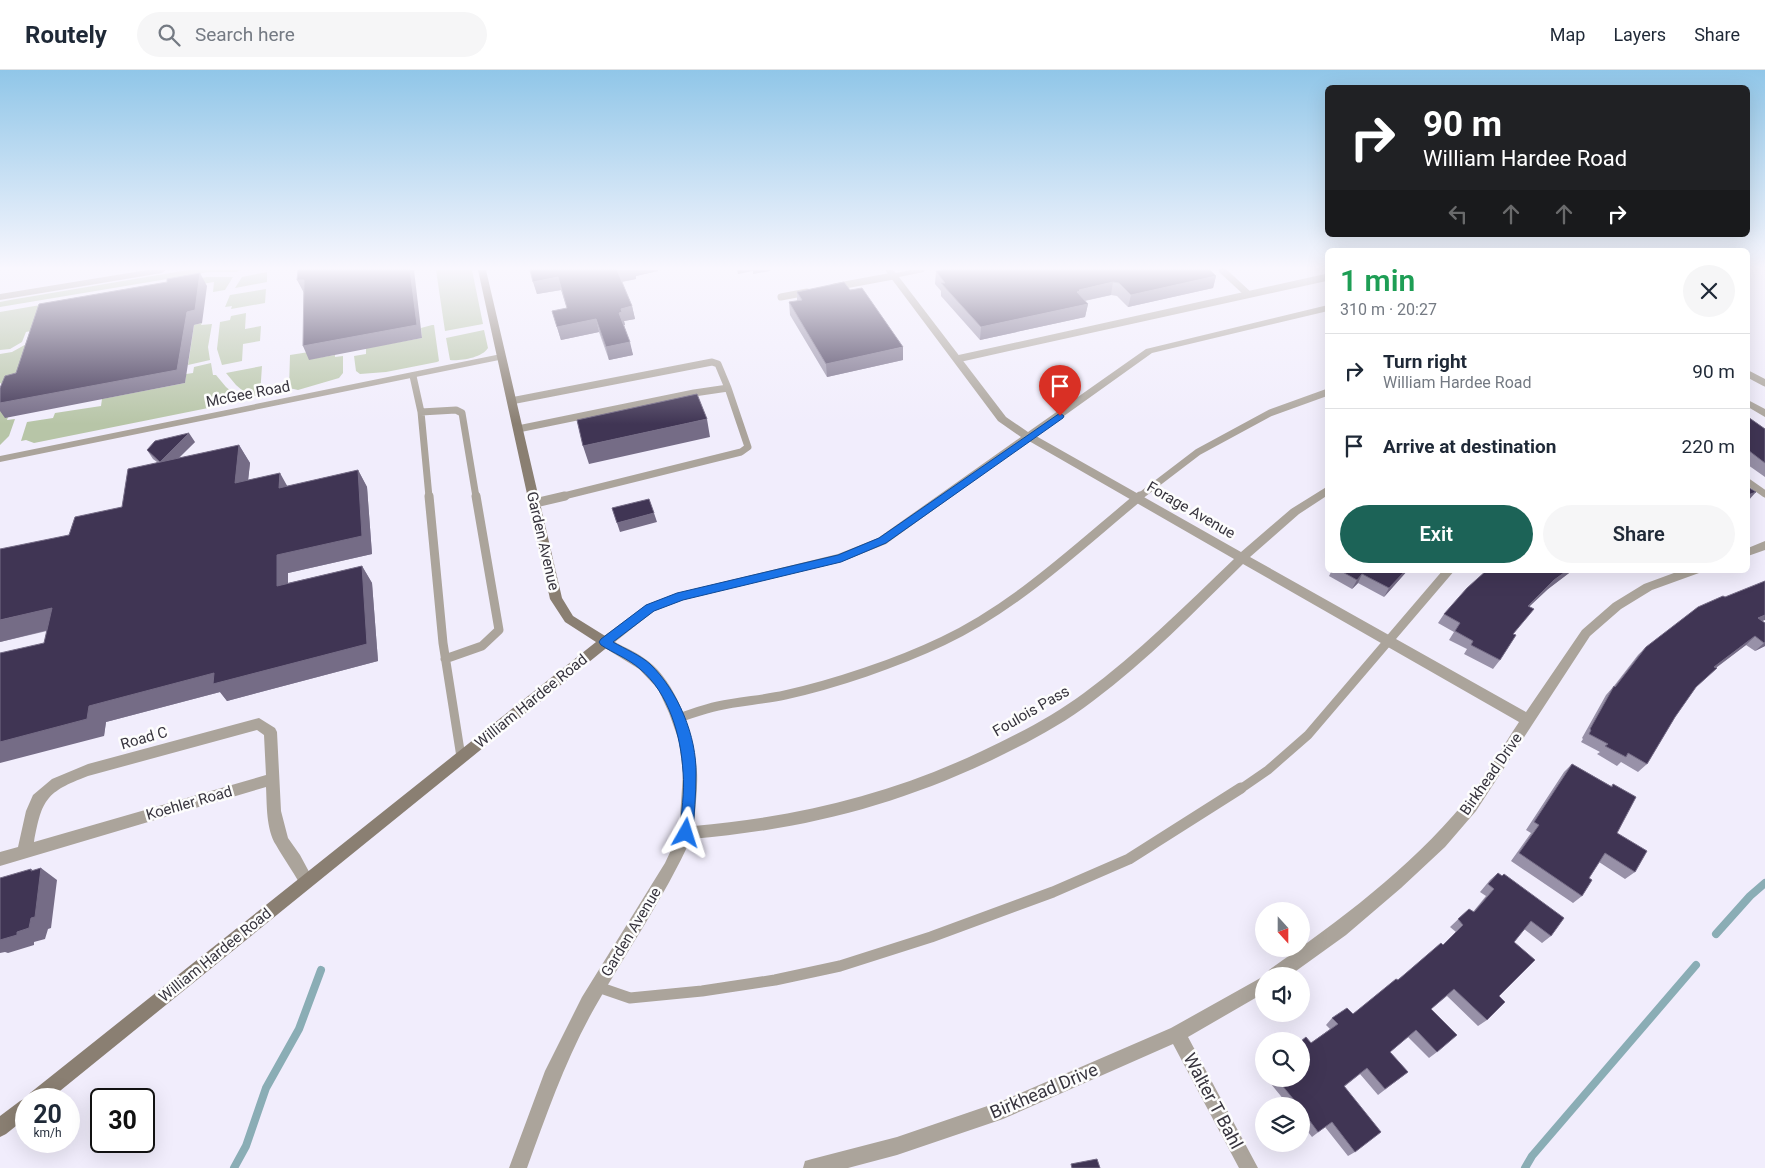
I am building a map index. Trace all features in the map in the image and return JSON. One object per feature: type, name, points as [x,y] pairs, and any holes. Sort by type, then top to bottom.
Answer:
[{"type":"street","name":"Garden Avenue","points":[[493,321],[556,600],[569,619],[644,666],[663,686],[686,741],[690,773],[686,833],[670,868],[598,987],[551,1077],[518,1168]]},
{"type":"street","name":"Forage Avenue","points":[[928,321],[1002,419],[1030,437],[1528,720]]},
{"type":"street","name":"William Hardee Road","points":[[50,1088],[461,757],[650,608],[681,596],[841,558],[870,547],[882,541],[1149,351],[1273,321]]},
{"type":"street","name":"McGee Road","points":[[0,459],[501,358]]},
{"type":"street","points":[[1750,404],[1765,414]]},
{"type":"street","name":"Foulois Pass","points":[[686,833],[740,829],[826,813],[881,797],[976,761],[1065,713],[1115,676],[1282,520],[1325,492]]},
{"type":"street","points":[[1750,551],[1765,545]]},
{"type":"street","name":"Birkhead Drive","points":[[1288,967],[1340,930],[1396,883],[1440,842],[1471,806],[1586,634],[1592,628],[1617,606],[1648,587],[1687,573]]},
{"type":"street","name":"Road C","points":[[25,852],[35,804],[48,790],[62,780],[88,770],[260,724],[270,732],[272,779]]},
{"type":"street","points":[[272,779],[274,811],[281,841],[295,860],[306,881]]},
{"type":"street","name":"Koehler Road","points":[[0,858],[272,779]]},
{"type":"street","name":"Birkhead Drive","points":[[812,1168],[898,1146],[1003,1110],[1177,1034],[1255,989]]},
{"type":"street","name":"Walter T Bahl","points":[[1177,1034],[1249,1168]]},
{"type":"street","points":[[0,1128],[15,1115]]},
{"type":"lane","points":[[957,359],[1126,321]]},
{"type":"lane","points":[[511,401],[712,362],[718,364],[748,447],[741,452],[535,503]]},
{"type":"lane","points":[[1750,375],[1765,383]]},
{"type":"lane","points":[[412,376],[421,412],[445,659],[461,757]]},
{"type":"lane","points":[[518,429],[694,393],[728,388]]},
{"type":"lane","points":[[678,718],[718,706],[784,695],[819,686],[905,657],[943,640],[978,622],[1017,597],[1178,466],[1224,436],[1270,413],[1325,393]]},
{"type":"lane","points":[[421,412],[456,410],[462,413],[500,630],[494,639],[484,646],[445,659]]},
{"type":"lane","points":[[1750,483],[1765,494]]},
{"type":"lane","points":[[598,987],[630,998],[702,991],[774,980],[840,966],[931,937],[1054,892],[1129,859],[1211,809],[1268,770],[1308,735],[1446,573]]},
{"type":"green space","points":[[0,321],[51,321],[45,328],[26,332],[22,342],[10,349],[0,350]]},
{"type":"green space","points":[[245,321],[245,329],[261,326],[260,341],[243,344],[242,361],[222,365],[217,349],[220,322]]},
{"type":"green space","points":[[444,321],[482,321],[483,324],[445,331]]},
{"type":"green space","points":[[202,323],[201,325],[212,324],[208,347],[210,360],[188,365],[194,325]]},
{"type":"green space","points":[[434,325],[439,361],[386,372],[360,374],[356,371],[354,356],[366,354],[366,348],[422,338],[421,328]]},
{"type":"green space","points":[[484,330],[488,348],[485,351],[471,358],[450,360],[446,338]]},
{"type":"green space","points":[[30,342],[15,389],[0,383],[0,354],[12,352]]},
{"type":"green space","points":[[309,352],[310,359],[335,355],[335,357],[343,356],[343,373],[339,378],[298,390],[289,388],[290,355]]},
{"type":"green space","points":[[211,363],[213,375],[216,375],[226,387],[243,401],[34,443],[26,440],[21,441],[27,422],[53,418],[55,413],[101,406],[102,399],[185,383],[186,374],[193,373],[194,367]]},
{"type":"green space","points":[[262,366],[260,395],[250,397],[226,373]]},
{"type":"green space","points":[[0,406],[5,417],[8,417],[7,420],[15,419],[9,436],[0,445]]},
{"type":"building","points":[[33,321],[185,321],[177,370],[0,403],[0,388],[5,376],[16,373]]},
{"type":"building","points":[[303,321],[417,321],[417,325],[303,346]]},
{"type":"building","points":[[555,321],[585,321],[557,327]]},
{"type":"building","points":[[597,321],[622,321],[630,342],[606,347]]},
{"type":"building","points":[[800,321],[885,321],[903,347],[826,364]]},
{"type":"building","points":[[976,321],[1008,321],[981,327]]},
{"type":"building","points":[[697,394],[707,419],[583,446],[577,420]]},
{"type":"building","points":[[1750,418],[1765,429],[1765,463],[1750,452]]},
{"type":"building","points":[[189,433],[160,462],[147,450],[155,441]]},
{"type":"building","points":[[239,445],[235,483],[280,473],[279,488],[358,470],[362,536],[277,555],[277,586],[362,566],[367,644],[213,684],[214,673],[89,706],[87,719],[0,742],[0,653],[44,643],[52,608],[0,620],[0,549],[69,535],[75,517],[122,507],[128,469]]},
{"type":"building","points":[[1750,488],[1756,492],[1750,494]]},
{"type":"building","points":[[649,499],[654,513],[617,523],[612,508]]},
{"type":"building","points":[[1344,573],[1403,573],[1389,588],[1362,574],[1357,580]]},
{"type":"building","points":[[1484,573],[1564,573],[1528,606],[1534,609],[1513,634],[1516,635],[1500,660],[1471,645],[1473,641],[1455,631],[1460,623],[1444,614],[1467,588]]},
{"type":"building","points":[[1765,581],[1765,615],[1758,618],[1765,623],[1765,642],[1755,636],[1714,667],[1717,668],[1696,687],[1675,717],[1647,764],[1628,753],[1626,757],[1605,746],[1608,744],[1589,734],[1614,686],[1646,647],[1698,607]]},
{"type":"building","points":[[1572,764],[1612,787],[1613,784],[1636,797],[1617,833],[1647,851],[1635,872],[1605,853],[1589,878],[1592,880],[1582,896],[1519,853],[1539,825],[1534,822]]},
{"type":"building","points":[[41,868],[35,917],[31,918],[29,928],[17,932],[17,935],[0,940],[0,878]]},
{"type":"building","points":[[1498,873],[1502,876],[1504,874],[1564,918],[1551,936],[1531,921],[1514,942],[1535,960],[1499,996],[1505,1002],[1487,1020],[1454,989],[1431,1009],[1457,1035],[1437,1052],[1416,1030],[1390,1052],[1408,1072],[1385,1089],[1367,1068],[1344,1086],[1381,1132],[1355,1152],[1332,1122],[1318,1132],[1310,1121],[1310,1097],[1292,1097],[1284,1087],[1310,1087],[1310,1042],[1311,1043],[1338,1024],[1332,1018],[1347,1008],[1353,1014],[1396,979],[1398,980],[1441,943],[1443,945],[1463,925],[1458,919],[1469,909],[1474,912],[1494,889],[1488,884]]},
{"type":"building","points":[[1097,1159],[1100,1168],[1072,1168],[1071,1164]]},
{"type":"waterway","points":[[1716,934],[1750,896],[1765,883]]},
{"type":"waterway","points":[[1525,1168],[1532,1156],[1696,965]]},
{"type":"waterway","points":[[234,1168],[246,1146],[266,1088],[299,1029],[321,970]]},
{"type":"route","points":[[686,833],[690,798],[690,773],[686,741],[676,713],[663,686],[644,666],[605,642],[650,608],[681,596],[841,558],[870,547],[882,541],[1060,416]]}]
